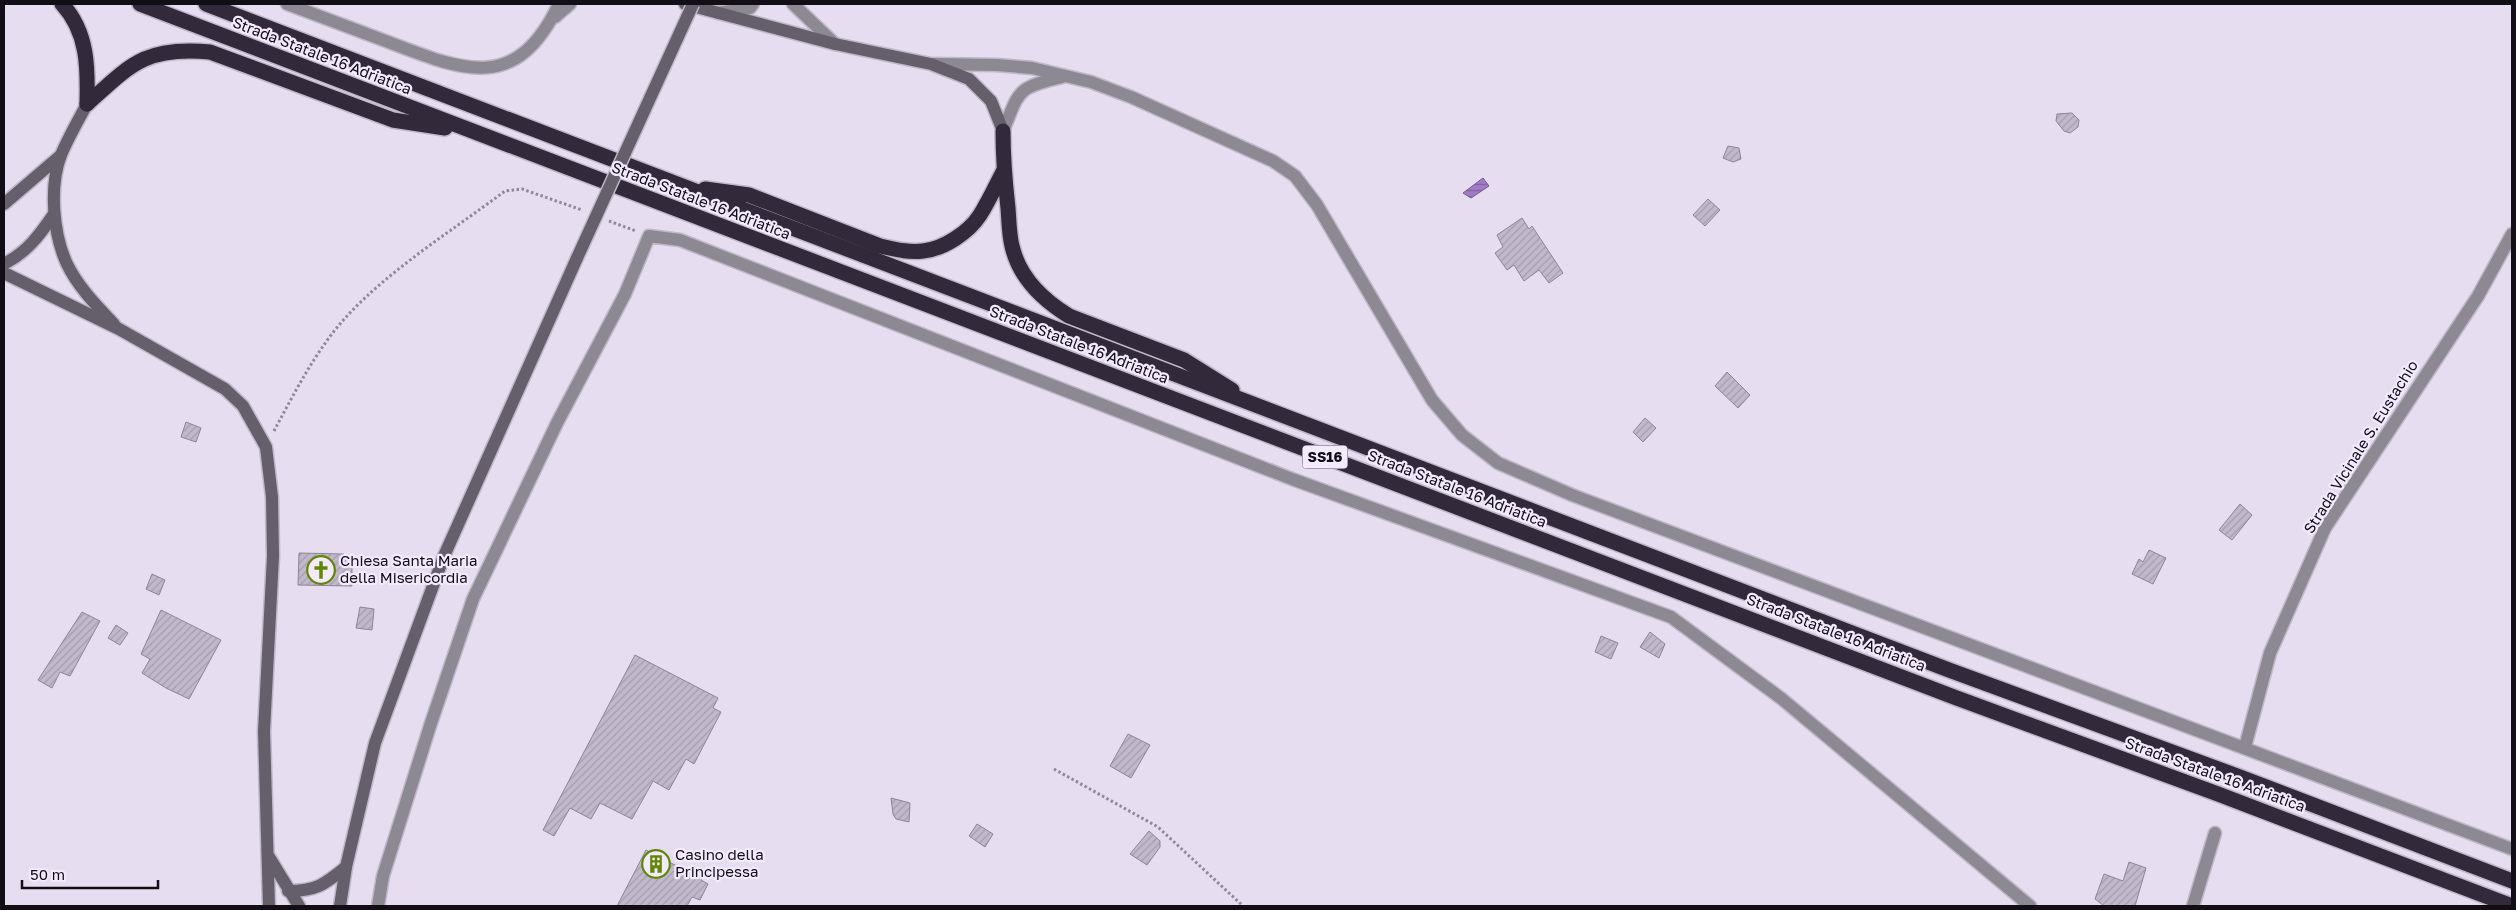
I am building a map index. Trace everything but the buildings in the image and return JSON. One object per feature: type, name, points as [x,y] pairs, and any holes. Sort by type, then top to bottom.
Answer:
[{"type":"highway","points":[[62,4],[79,26],[88,65],[87,104]]},
{"type":"highway","name":"Strada Statale 16 Adriatica","points":[[140,4],[1944,693],[2218,794],[2512,906]]},
{"type":"highway","name":"Strada Statale 16 Adriatica","points":[[206,4],[1949,670],[2240,777],[2512,881]]},
{"type":"highway","points":[[87,104],[128,67],[170,50],[193,50],[210,52],[393,120],[471,132]]},
{"type":"highway","points":[[1003,131],[1004,170],[1012,247],[1022,269],[1040,294],[1053,306],[1069,316],[1184,360],[1258,407]]},
{"type":"highway","points":[[679,186],[749,195],[880,246],[902,251],[924,251],[950,241],[967,231],[980,215],[1004,170]]},
{"type":"main road","points":[[684,4],[720,8],[835,44],[931,64],[969,79],[991,101],[1003,131]]},
{"type":"main road","points":[[340,906],[346,867],[375,743],[444,556],[692,4]]},
{"type":"main road","points":[[87,104],[60,156],[54,191],[54,214],[67,264],[87,294],[119,330]]},
{"type":"main road","points":[[4,204],[60,156]]},
{"type":"main road","points":[[4,264],[18,257],[36,242],[54,214]]},
{"type":"main road","points":[[4,274],[119,330],[225,389],[243,406],[266,447],[272,507],[272,556],[264,731],[269,906]]},
{"type":"main road","points":[[269,858],[299,906]]},
{"type":"main road","points":[[288,891],[306,891],[323,886],[346,867]]},
{"type":"street","points":[[287,4],[444,64],[484,69],[513,60],[534,44],[551,20],[559,4]]},
{"type":"street","points":[[551,20],[570,4]]},
{"type":"street","points":[[720,8],[750,8],[753,4]]},
{"type":"street","points":[[793,4],[835,44]]},
{"type":"street","points":[[931,64],[997,65],[1032,68],[1062,77],[1091,82],[1131,97],[1273,162],[1295,176],[1317,205],[1432,400],[1462,435],[1498,463],[1572,495],[2512,849]]},
{"type":"street","points":[[1003,131],[1019,93],[1035,84],[1062,77]]},
{"type":"street","name":"Strada Vicinale S. Eustachio","points":[[2245,747],[2270,654],[2325,528],[2478,296],[2512,234]]},
{"type":"street","points":[[378,906],[383,876],[427,735],[473,599],[557,423],[625,294],[649,236],[680,240],[1292,479],[1671,617],[1782,699],[2030,906]]},
{"type":"street","points":[[2193,906],[2215,833]]},
{"type":"path","points":[[266,447],[300,383],[326,341],[357,306],[391,276],[506,191],[522,189],[586,212]]},
{"type":"path","points":[[604,219],[649,236]]},
{"type":"path","points":[[1054,769],[1158,827],[1243,906]]},
{"type":"shaded area","points":[[1483,178],[1489,186],[1471,198],[1463,193]]},
{"type":"place","name":"Chiesa Santa Maria della Misericordia","points":[[321,570]]},
{"type":"place","name":"Casino della Principessa","points":[[656,864]]}]
